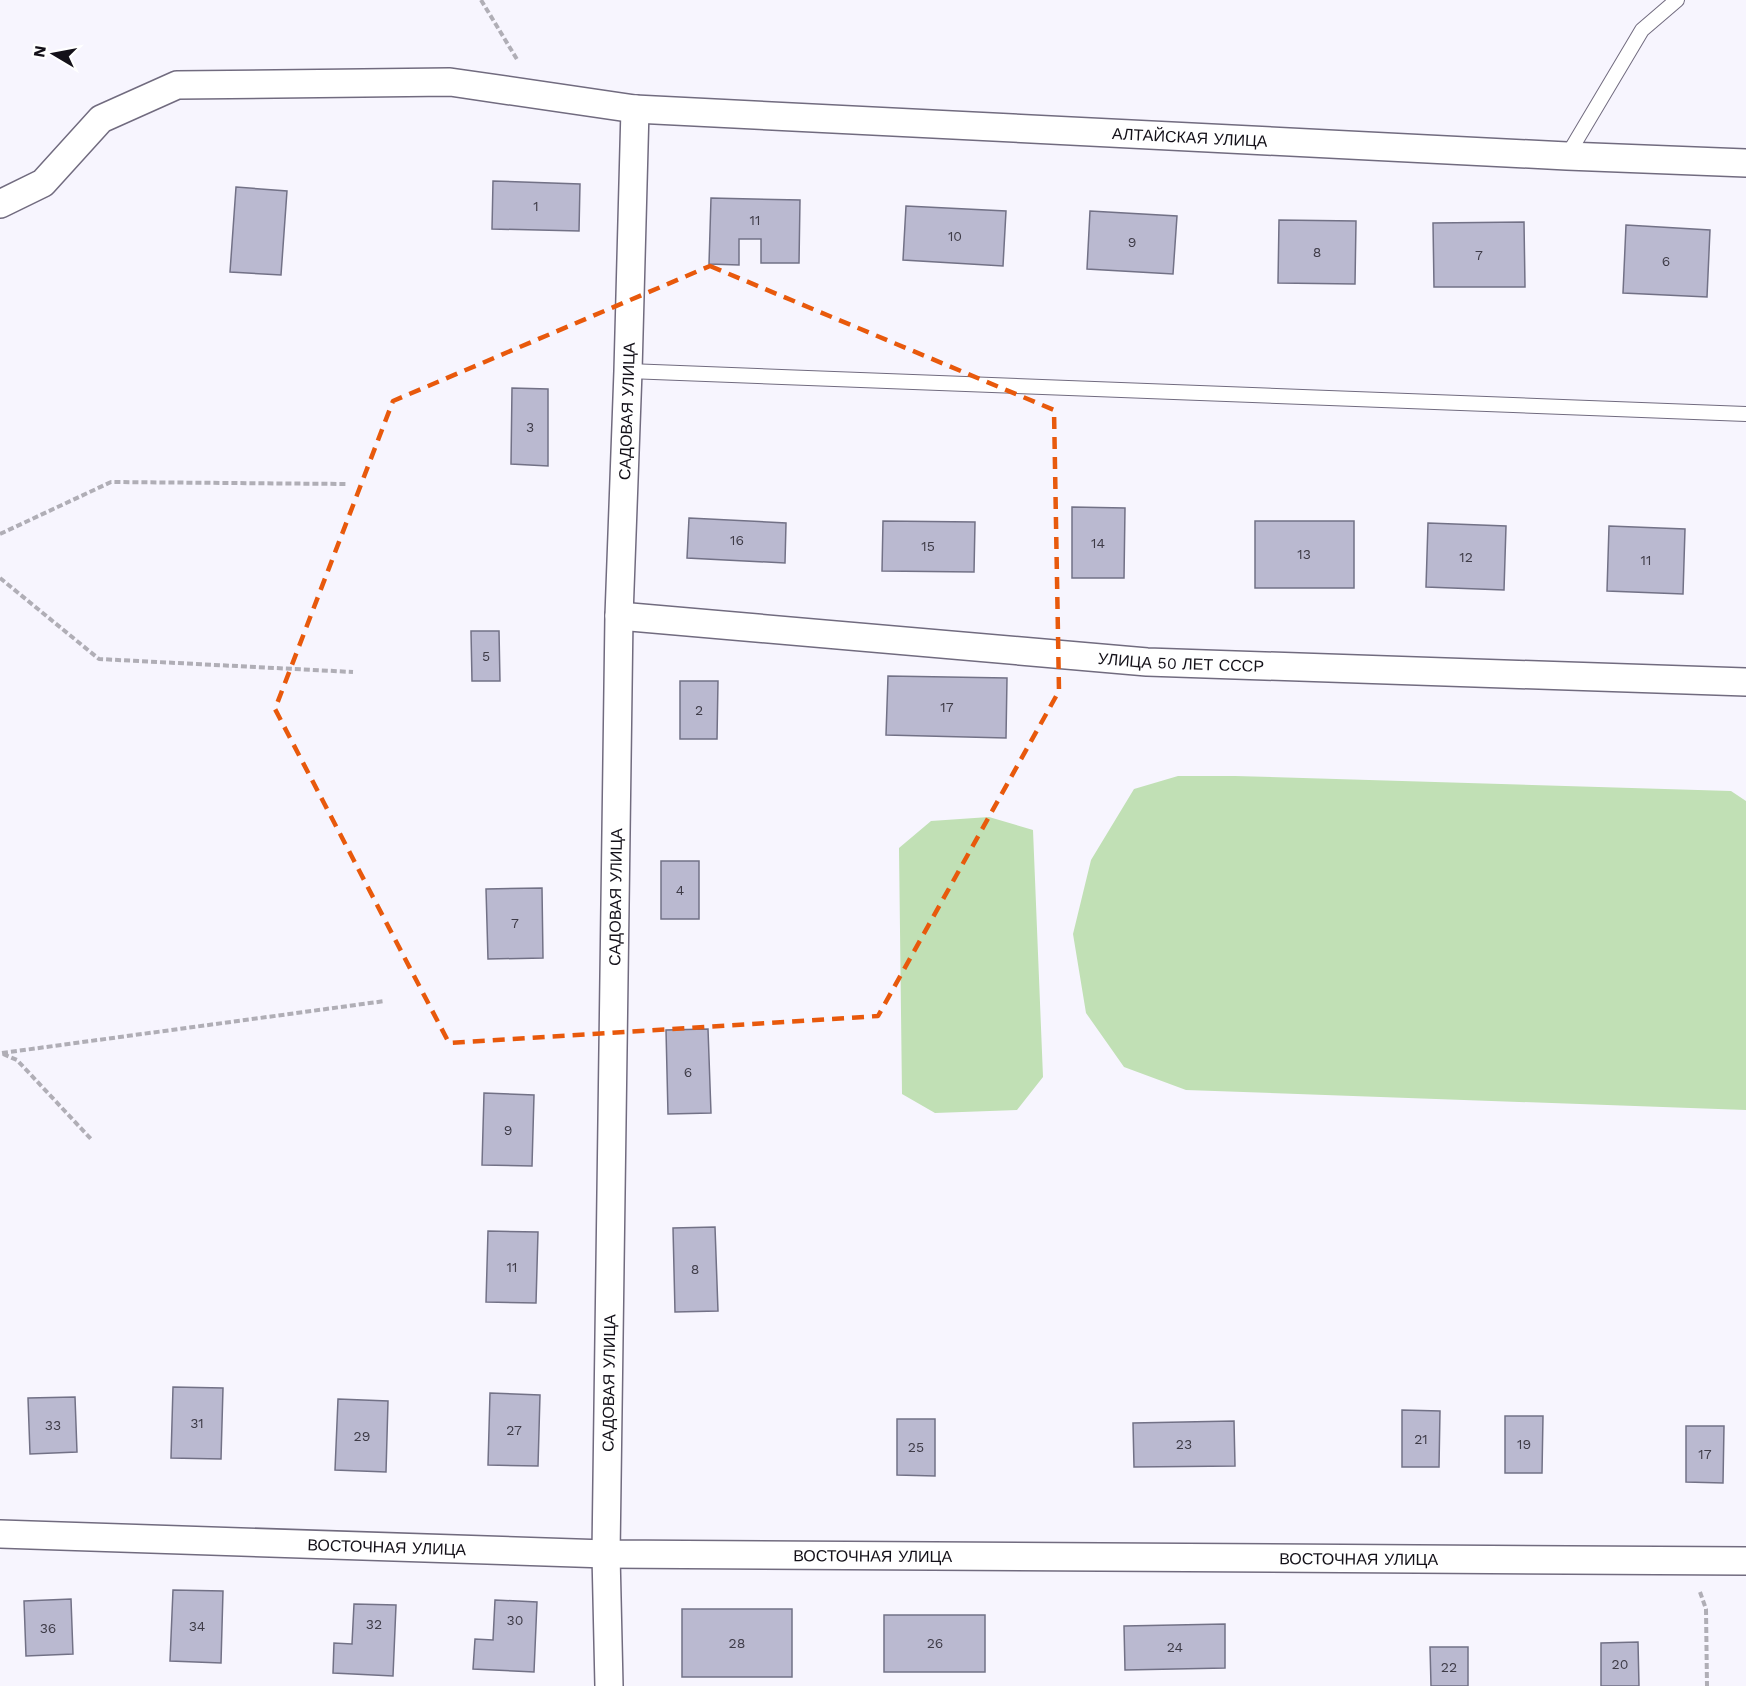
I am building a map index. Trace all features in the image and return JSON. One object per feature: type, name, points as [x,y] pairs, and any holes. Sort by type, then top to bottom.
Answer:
[{"type":"street","name":"АЛТАЙСКАЯ УЛИЦА","points":[[0,204],[43,183],[101,119],[177,85],[450,82],[635,109],[1746,163]]},
{"type":"street","name":"САДОВАЯ УЛИЦА","points":[[609,1686],[606,1554],[619,616],[635,109]]},
{"type":"street","name":"УЛИЦА 50 ЛЕТ СССР","points":[[619,616],[1147,662],[1746,682]]},
{"type":"street","name":"ВОСТОЧНАЯ УЛИЦА","points":[[0,1534],[606,1554],[1746,1561]]},
{"type":"lane","points":[[1567,156],[1642,30],[1677,0]]},
{"type":"lane","points":[[628,371],[1746,414]]},
{"type":"path","points":[[0,534],[111,482],[347,484]]},
{"type":"path","points":[[0,578],[99,659],[353,672]]},
{"type":"path","points":[[1,1052],[385,1001]]},
{"type":"path","points":[[1,1052],[17,1060],[91,1139]]},
{"type":"path","points":[[1690,1560],[1706,1609],[1707,1686]]},
{"type":"highlighted area","points":[[710,266],[1054,410],[1059,691],[878,1016],[449,1043],[275,709],[393,401]]},
{"type":"green space","points":[[1178,776],[1731,791],[1746,801],[1746,1110],[1186,1090],[1124,1067],[1086,1013],[1073,934],[1091,860],[1134,789]]},
{"type":"green space","points":[[989,817],[1033,830],[1043,1077],[1017,1110],[935,1113],[902,1094],[899,848],[931,821]]},
{"type":"building","points":[[493,181],[580,184],[579,231],[492,229]]},
{"type":"building","points":[[236,187],[287,191],[281,275],[230,272]]},
{"type":"building","points":[[711,198],[800,200],[799,263],[761,263],[761,239],[739,239],[739,265],[709,264]]},
{"type":"building","points":[[906,206],[1006,211],[1003,266],[903,260]]},
{"type":"building","points":[[1090,211],[1177,216],[1173,274],[1087,269]]},
{"type":"building","points":[[1279,220],[1356,221],[1355,284],[1278,283]]},
{"type":"building","points":[[1524,222],[1525,287],[1434,287],[1433,223]]},
{"type":"building","points":[[1626,225],[1710,230],[1707,297],[1623,293]]},
{"type":"building","points":[[512,388],[548,389],[548,466],[511,464]]},
{"type":"building","points":[[1072,507],[1125,508],[1124,578],[1072,578]]},
{"type":"building","points":[[689,518],[786,523],[785,563],[687,558]]},
{"type":"building","points":[[883,521],[975,522],[974,572],[882,571]]},
{"type":"building","points":[[1255,521],[1354,521],[1354,588],[1255,588]]},
{"type":"building","points":[[1428,523],[1506,526],[1504,590],[1426,587]]},
{"type":"building","points":[[1609,526],[1685,529],[1683,594],[1607,591]]},
{"type":"building","points":[[471,631],[499,631],[500,681],[472,681]]},
{"type":"building","points":[[888,676],[1007,678],[1006,738],[886,735]]},
{"type":"building","points":[[680,681],[718,681],[717,739],[680,739]]},
{"type":"building","points":[[661,861],[699,861],[699,919],[661,919]]},
{"type":"building","points":[[542,888],[543,958],[488,959],[486,889]]},
{"type":"building","points":[[708,1029],[711,1113],[668,1114],[666,1030]]},
{"type":"building","points":[[484,1093],[534,1095],[532,1166],[482,1165]]},
{"type":"building","points":[[715,1227],[718,1311],[675,1312],[673,1228]]},
{"type":"building","points":[[488,1231],[538,1232],[536,1303],[486,1302]]},
{"type":"building","points":[[173,1387],[223,1388],[221,1459],[171,1458]]},
{"type":"building","points":[[490,1393],[540,1395],[538,1466],[488,1465]]},
{"type":"building","points":[[75,1397],[77,1452],[30,1454],[28,1398]]},
{"type":"building","points":[[338,1399],[388,1401],[386,1472],[335,1470]]},
{"type":"building","points":[[1402,1410],[1440,1411],[1439,1467],[1402,1467]]},
{"type":"building","points":[[1505,1416],[1543,1416],[1542,1473],[1505,1473]]},
{"type":"building","points":[[897,1419],[935,1419],[935,1476],[897,1475]]},
{"type":"building","points":[[1234,1421],[1235,1466],[1134,1467],[1133,1423]]},
{"type":"building","points":[[1686,1426],[1724,1426],[1723,1483],[1686,1482]]},
{"type":"building","points":[[173,1590],[223,1591],[221,1663],[170,1661]]},
{"type":"building","points":[[71,1599],[73,1654],[26,1656],[24,1601]]},
{"type":"building","points":[[495,1600],[537,1602],[534,1672],[473,1669],[475,1639],[493,1640]]},
{"type":"building","points":[[354,1604],[396,1605],[393,1676],[333,1673],[334,1643],[352,1644]]},
{"type":"building","points":[[682,1609],[792,1609],[792,1677],[682,1677]]},
{"type":"building","points":[[884,1615],[985,1615],[985,1672],[884,1672]]},
{"type":"building","points":[[1225,1624],[1225,1668],[1125,1670],[1124,1626]]},
{"type":"building","points":[[1638,1642],[1639,1686],[1601,1686],[1601,1643]]},
{"type":"building","points":[[1430,1647],[1468,1647],[1468,1686],[1431,1686]]}]
